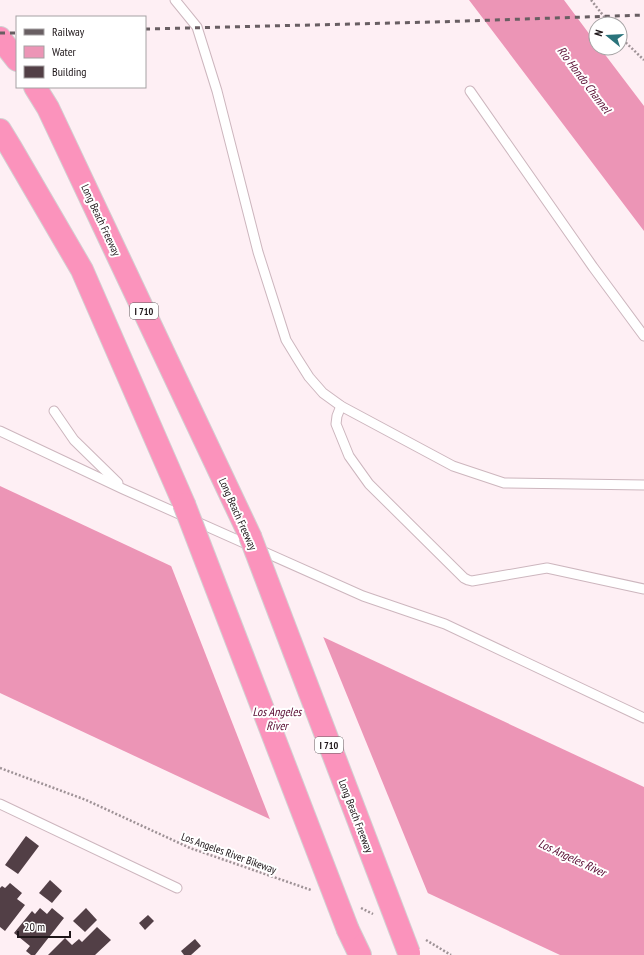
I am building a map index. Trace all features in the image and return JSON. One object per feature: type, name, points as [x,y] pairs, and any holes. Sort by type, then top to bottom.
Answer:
[{"type":"highway","points":[[0,38],[16,59]]},
{"type":"highway","name":"Long Beach Freeway","points":[[35,88],[48,108],[250,536],[413,949]]},
{"type":"highway","points":[[0,130],[82,270],[184,504],[348,930],[360,955]]},
{"type":"lane","points":[[175,0],[197,27],[217,91],[258,252],[286,340],[309,377],[323,393],[341,406],[453,466],[504,483],[644,485]]},
{"type":"lane","points":[[470,91],[593,267],[644,336]]},
{"type":"lane","points":[[341,406],[336,424],[349,456],[369,484],[464,578],[472,581],[547,568],[644,589]]},
{"type":"lane","points":[[54,411],[74,440],[123,489]]},
{"type":"lane","points":[[0,431],[123,489],[363,596],[444,624],[644,718]]},
{"type":"lane","points":[[0,804],[177,888]]},
{"type":"path","points":[[591,0],[604,16]]},
{"type":"path","points":[[628,45],[644,60]]},
{"type":"path","name":"Los Angeles River Bikeway","points":[[0,768],[86,800],[190,848],[315,892]]},
{"type":"path","points":[[359,907],[380,917]]},
{"type":"path","points":[[413,949],[451,955]]},
{"type":"water","name":"Rio Hondo Channel","points":[[469,0],[564,0],[588,32],[588,56],[606,56],[644,106],[644,231]]},
{"type":"water","name":"Los Angeles River","points":[[0,486],[644,787],[644,955],[560,955],[0,693]]},
{"type":"pier","points":[[170,563],[322,634],[429,896],[271,822]]},
{"type":"building","points":[[26,836],[39,846],[18,874],[5,865]]},
{"type":"building","points":[[50,880],[62,891],[52,903],[39,893]]},
{"type":"building","points":[[10,883],[22,893],[17,899],[25,905],[5,931],[0,927],[0,888],[2,886],[5,888]]},
{"type":"building","points":[[40,908],[47,914],[52,908],[64,918],[35,955],[31,955],[26,951],[30,946],[14,933],[32,911],[35,914]]},
{"type":"building","points":[[86,908],[97,920],[85,932],[73,921]]},
{"type":"building","points":[[148,915],[154,921],[145,930],[139,923]]},
{"type":"building","points":[[97,927],[111,940],[95,955],[48,955],[65,938],[72,945],[79,939],[82,942]]},
{"type":"building","points":[[195,939],[201,946],[191,955],[184,955],[181,951]]},
{"type":"railway","points":[[146,29],[644,15]]},
{"type":"railway","points":[[0,33],[16,33]]}]
